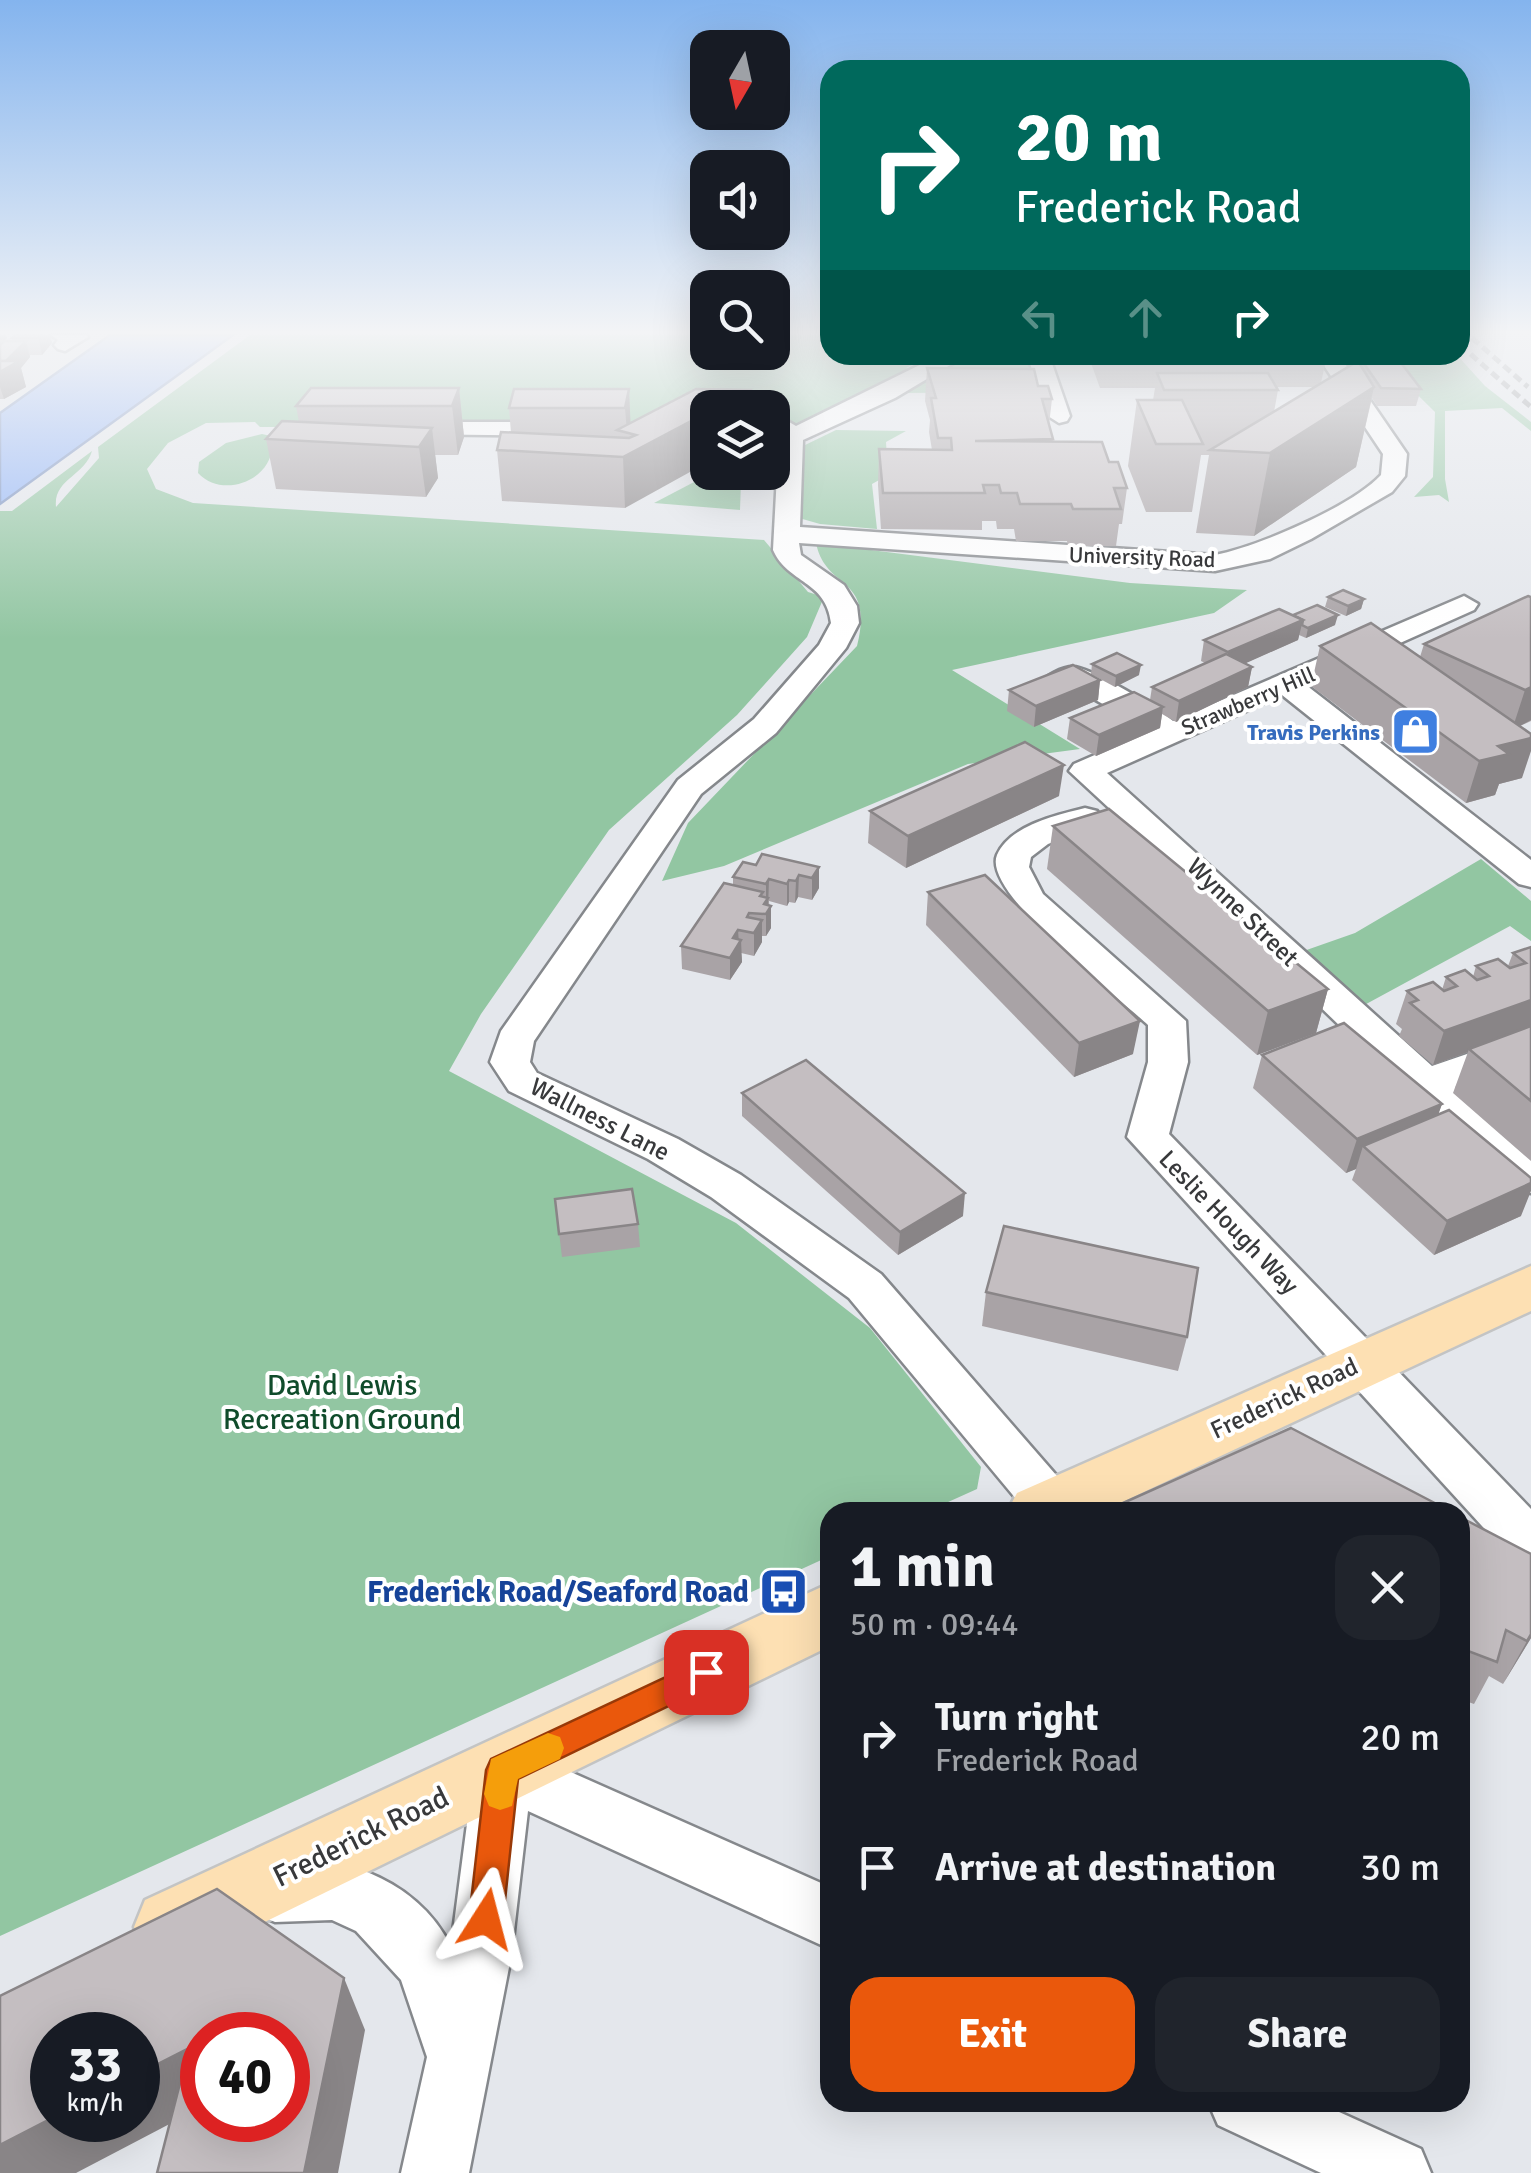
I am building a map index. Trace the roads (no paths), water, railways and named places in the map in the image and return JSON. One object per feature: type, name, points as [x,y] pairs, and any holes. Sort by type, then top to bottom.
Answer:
[{"type":"main road","name":"Frederick Road","points":[[1061,1502],[1531,1288]]},
{"type":"main road","name":"Frederick Road","points":[[123,1950],[820,1618]]},
{"type":"street","name":"University Road","points":[[788,534],[1215,562],[1261,553],[1336,516],[1383,487],[1392,476],[1395,454],[1383,436]]},
{"type":"street","points":[[786,490],[788,534]]},
{"type":"street","name":"Wallness Lane","points":[[788,534],[790,559],[834,591],[843,606],[845,623],[765,726],[689,787],[512,1044],[510,1062],[523,1082],[534,1089],[631,1133],[726,1186],[865,1286],[1040,1502]]},
{"type":"street","name":"Strawberry Hill","points":[[1085,771],[1464,604]]},
{"type":"street","points":[[1031,694],[1074,676],[1176,732]]},
{"type":"street","points":[[1288,684],[1531,877]]},
{"type":"street","name":"Wynne Street","points":[[1085,771],[1166,839],[1424,1084],[1531,1178]]},
{"type":"street","name":"Leslie Hough Way","points":[[1085,818],[1020,845],[1013,856],[1015,884],[1167,1021],[1168,1062],[1148,1137],[1362,1362]]},
{"type":"street","points":[[1424,1084],[1531,1045]]},
{"type":"street","points":[[1362,1362],[1531,1544]]},
{"type":"street","points":[[435,2173],[488,1905],[502,1770],[820,1913]]},
{"type":"street","points":[[245,1892],[332,1890],[378,1909],[407,1937],[426,1963],[458,2054]]},
{"type":"street","points":[[1262,2112],[1398,2173]]},
{"type":"water","points":[[0,436],[93,436],[0,504]]},
{"type":"place","name":"Travis Perkins","points":[[1415,732]]},
{"type":"place","name":"Frederick Road/Seaford Road","points":[[784,1592]]},
{"type":"park label","name":"David Lewis Recreation Ground","points":[[342,1402]]}]
